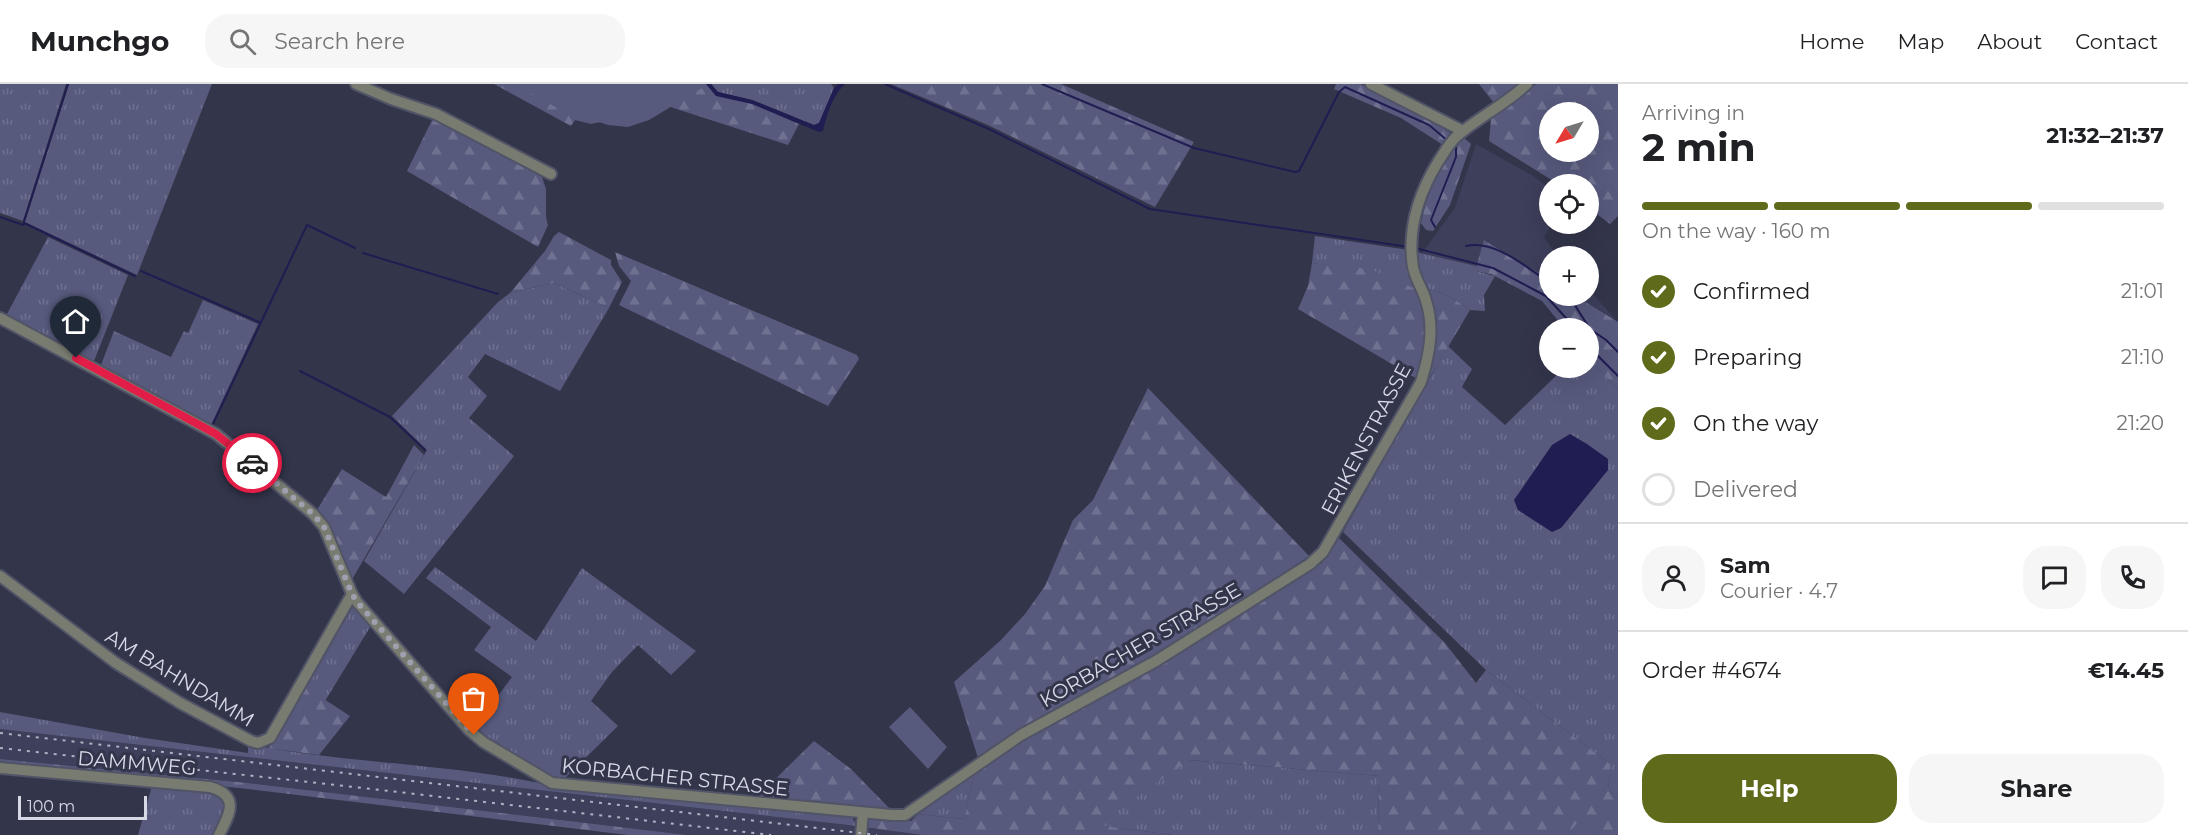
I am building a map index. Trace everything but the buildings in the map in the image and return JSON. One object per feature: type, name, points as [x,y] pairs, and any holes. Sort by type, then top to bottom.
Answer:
[{"type":"street","points":[[356,84],[436,114],[551,174]]},
{"type":"street","points":[[1371,84],[1460,134]]},
{"type":"street","name":"ERIKENSTRASSE","points":[[1316,559],[1340,526],[1424,374],[1430,347],[1429,313],[1413,267],[1412,249],[1414,218],[1422,194],[1446,149],[1460,134],[1527,84]]},
{"type":"street","name":"KORBACHER STRASSE","points":[[0,318],[186,417],[227,442],[313,514],[324,527],[352,594],[469,729],[483,741],[552,783],[905,815],[1013,740],[1156,661],[1316,559]]},
{"type":"street","name":"AM BAHNDAMM","points":[[0,576],[128,672],[216,724],[258,743],[270,738],[352,594]]},
{"type":"street","name":"DAMMWEG","points":[[0,768],[210,787],[221,790],[230,802],[231,811],[219,835]]},
{"type":"street","points":[[861,835],[863,813]]},
{"type":"shaded area","points":[[706,84],[711,84],[718,92],[752,100],[814,125],[819,123],[834,88],[838,84],[845,84],[833,100],[823,131],[819,132],[752,104],[716,96]]},
{"type":"shaded area","points":[[1476,144],[1539,180],[1539,234],[1546,234],[1544,237],[1550,246],[1539,246],[1539,273],[1485,240],[1476,266],[1422,253],[1455,208]]},
{"type":"shaded area","points":[[1599,300],[1616,320],[1593,306],[1599,306]]},
{"type":"shaded area","points":[[1570,434],[1608,459],[1608,470],[1561,528],[1552,532],[1518,510],[1514,500],[1552,445]]},
{"type":"shaded area","points":[[0,729],[922,835],[687,835],[248,783],[0,759]]},
{"type":"green space","points":[[0,84],[66,84],[23,221],[0,213]]},
{"type":"green space","points":[[69,84],[212,84],[137,275],[25,222]]},
{"type":"green space","points":[[494,84],[706,84],[723,97],[754,104],[799,124],[788,145],[661,104],[591,124],[575,120],[571,126]]},
{"type":"green space","points":[[514,84],[707,85],[649,120],[628,127],[608,125],[570,115]]},
{"type":"green space","points":[[711,84],[831,84],[834,88],[819,123],[814,125],[752,100],[718,92]]},
{"type":"green space","points":[[891,84],[1061,84],[1194,142],[1155,207],[988,125]]},
{"type":"green space","points":[[1336,84],[1361,84],[1452,134],[1443,145],[1401,118],[1334,89]]},
{"type":"green space","points":[[1479,84],[1518,84],[1494,103]]},
{"type":"green space","points":[[1536,84],[1618,84],[1618,216],[1610,224],[1599,216],[1599,174],[1542,174],[1489,141],[1491,119]]},
{"type":"green space","points":[[433,118],[541,174],[546,189],[548,225],[538,247],[407,171]]},
{"type":"green space","points":[[1463,137],[1471,144],[1450,205],[1433,231],[1426,230],[1421,223],[1431,188],[1447,157]]},
{"type":"green space","points":[[559,232],[611,260],[611,265],[622,282],[609,308],[554,283],[510,293]]},
{"type":"green space","points":[[1315,236],[1409,250],[1418,290],[1334,266],[1312,263]]},
{"type":"green space","points":[[48,237],[128,275],[94,361],[6,316]]},
{"type":"green space","points":[[1484,240],[1539,273],[1539,299],[1491,274],[1475,271]]},
{"type":"green space","points":[[615,252],[857,355],[859,359],[828,406],[619,305],[631,281],[619,266]]},
{"type":"green space","points":[[1416,252],[1476,266],[1476,271],[1495,276],[1484,295],[1485,311],[1470,310],[1451,297],[1424,287],[1416,265]]},
{"type":"green space","points":[[1312,263],[1370,269],[1418,290],[1424,287],[1451,297],[1470,310],[1426,384],[1298,309],[1308,286]]},
{"type":"green space","points":[[554,283],[609,308],[560,391],[485,354],[468,377],[487,396],[469,418],[514,456],[404,594],[364,561],[427,450],[392,416],[498,302],[510,293]]},
{"type":"green space","points":[[203,300],[258,324],[211,425],[101,365],[114,331],[171,357],[184,331],[188,333]]},
{"type":"green space","points":[[1546,306],[1592,306],[1618,322],[1618,389],[1599,369],[1599,318],[1556,318]]},
{"type":"green space","points":[[1448,346],[1472,369],[1462,387],[1505,425],[1554,378],[1599,378],[1599,369],[1618,389],[1618,799],[1609,786],[1610,764],[1486,670],[1343,532]]},
{"type":"green space","points":[[1148,388],[1309,556],[1194,632],[1021,730],[978,758],[954,682],[1001,640],[1025,614],[1045,586],[1073,520],[1093,500]]},
{"type":"green space","points":[[414,445],[424,455],[350,583],[327,524],[317,510],[342,469],[386,497]]},
{"type":"green space","points":[[1339,538],[1445,643],[1476,683],[1486,670],[1610,764],[1609,786],[1618,799],[1618,835],[1378,835],[1379,776],[1189,760],[1097,825],[1173,835],[922,835],[864,827],[869,818],[877,817],[911,821],[918,814],[964,819],[975,772],[1041,729],[1160,664],[1215,631],[1319,562],[1321,564]]},
{"type":"green space","points":[[435,567],[536,641],[582,568],[696,651],[671,675],[638,645],[612,672],[591,701],[618,726],[560,783],[550,779],[474,728],[512,677],[474,650],[491,627],[426,578]]},
{"type":"green space","points":[[350,599],[355,603],[307,688],[350,716],[319,755],[268,748]]},
{"type":"green space","points":[[355,603],[372,624],[325,701],[306,689]]},
{"type":"green space","points":[[910,707],[947,747],[928,769],[889,727]]},
{"type":"green space","points":[[0,712],[145,738],[248,753],[248,744],[327,756],[487,774],[566,789],[851,815],[857,826],[0,729]]},
{"type":"green space","points":[[814,741],[851,769],[893,812],[826,803],[754,800]]},
{"type":"green space","points":[[0,759],[248,783],[687,835],[628,835],[248,789],[0,763]]},
{"type":"green space","points":[[1188,760],[1379,776],[1378,835],[1173,835],[1096,825]]},
{"type":"green space","points":[[975,772],[964,819],[918,814]]},
{"type":"green space","points":[[152,786],[209,790],[223,798],[227,811],[215,835],[138,835]]},
{"type":"green space","points":[[1580,820],[1598,835],[1567,835]]},
{"type":"waterway","points":[[24,221],[68,84]]},
{"type":"waterway","points":[[885,84],[989,129],[1150,209],[1409,247]]},
{"type":"waterway","points":[[1042,84],[1194,148],[1295,172],[1299,171],[1339,92],[1345,87],[1429,125],[1448,141]]},
{"type":"waterway","points":[[1435,227],[1431,220],[1456,157],[1456,148],[1452,144]]},
{"type":"waterway","points":[[0,217],[23,225],[24,223],[135,276]]},
{"type":"waterway","points":[[212,426],[307,225],[355,248]]},
{"type":"waterway","points":[[1466,246],[1477,245],[1499,251],[1539,275]]},
{"type":"waterway","points":[[1415,248],[1493,268],[1546,296],[1566,318]]},
{"type":"waterway","points":[[363,253],[498,294]]},
{"type":"waterway","points":[[141,271],[259,322]]},
{"type":"waterway","points":[[1575,306],[1590,329],[1618,352]]},
{"type":"waterway","points":[[1599,357],[1618,376]]},
{"type":"waterway","points":[[300,371],[390,417],[425,450]]},
{"type":"railway","points":[[0,733],[877,835]]},
{"type":"railway","points":[[0,748],[771,835]]},
{"type":"way so far","points":[[252,463],[313,514],[324,527],[357,602],[474,735]]},
{"type":"route","points":[[76,358],[216,434],[252,463]]}]
